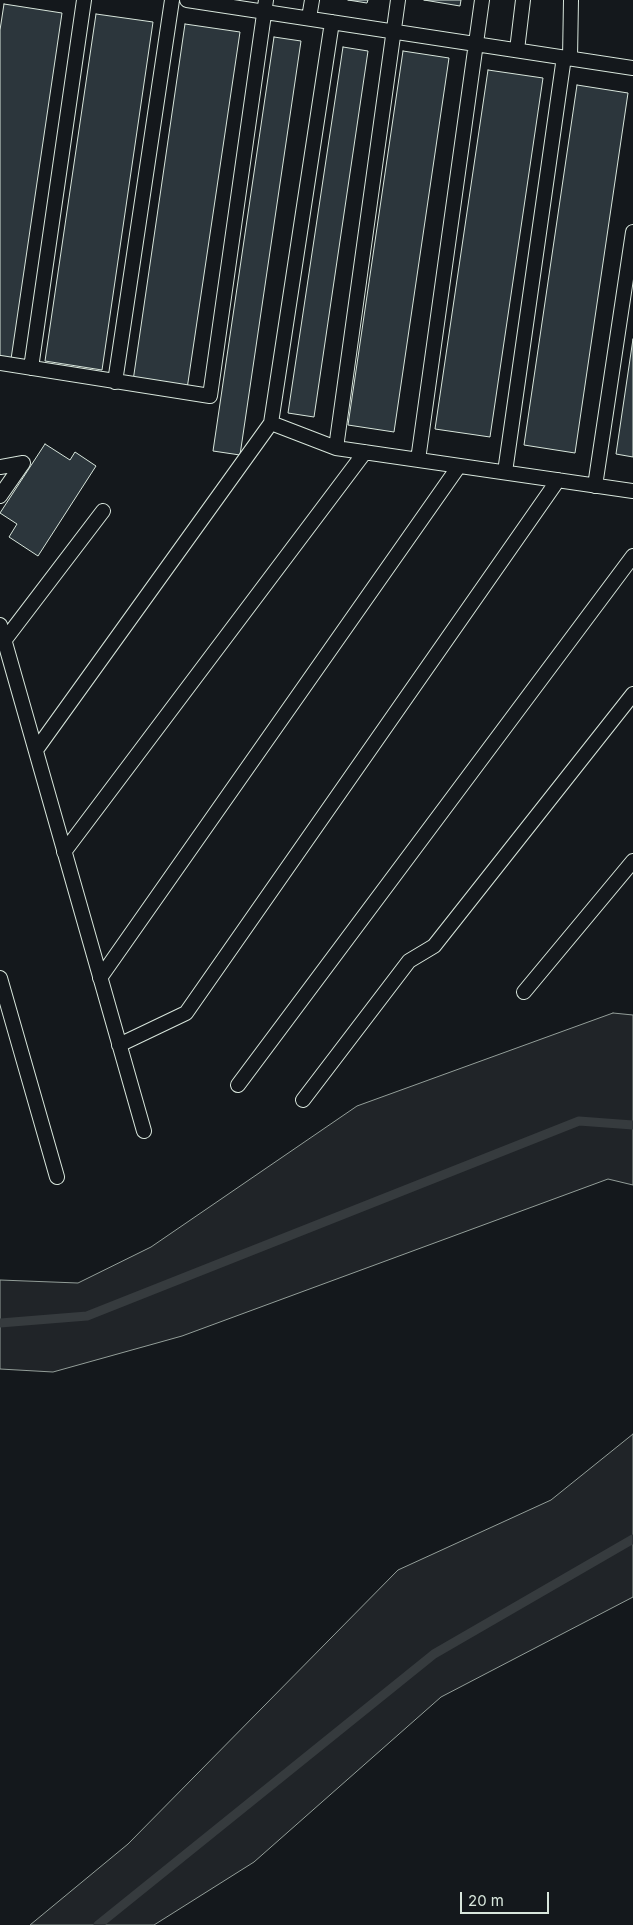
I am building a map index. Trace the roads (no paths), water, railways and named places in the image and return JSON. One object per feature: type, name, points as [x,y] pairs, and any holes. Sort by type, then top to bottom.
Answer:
[{"type":"lane","points":[[31,368],[84,0]]},
{"type":"lane","points":[[115,382],[172,0]]},
{"type":"lane","points":[[187,0],[265,6],[332,22],[633,68]]},
{"type":"lane","points":[[309,18],[312,0]]},
{"type":"lane","points":[[336,448],[392,31],[398,0]]},
{"type":"lane","points":[[418,460],[482,0]]},
{"type":"lane","points":[[517,50],[522,0]]},
{"type":"lane","points":[[505,472],[567,58],[571,0]]},
{"type":"lane","points":[[0,363],[210,396],[265,6]]},
{"type":"lane","points":[[36,750],[271,423],[332,22]]},
{"type":"lane","points":[[595,486],[633,232]]},
{"type":"lane","points":[[271,423],[336,448],[633,491]]},
{"type":"lane","points":[[64,852],[365,452]]},
{"type":"lane","points":[[0,467],[22,463],[0,496]]},
{"type":"lane","points":[[100,978],[459,466]]},
{"type":"lane","points":[[119,1045],[186,1013],[558,480]]},
{"type":"lane","points":[[4,641],[103,511]]},
{"type":"lane","points":[[238,1085],[633,556]]},
{"type":"lane","points":[[0,625],[144,1131]]},
{"type":"lane","points":[[304,1100],[409,960],[434,946],[633,694]]},
{"type":"lane","points":[[524,992],[633,861]]},
{"type":"lane","points":[[0,978],[57,1177]]},
{"type":"waterway","points":[[0,1323],[87,1316],[579,1121],[633,1125]]},
{"type":"waterway","points":[[98,1925],[434,1654],[633,1539]]}]
